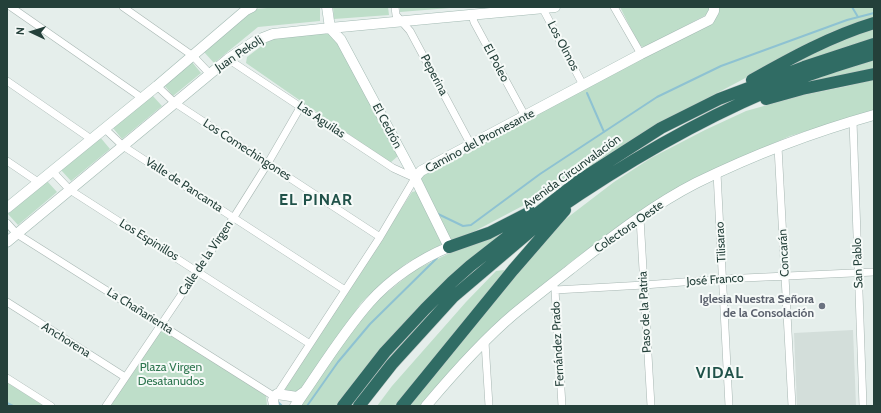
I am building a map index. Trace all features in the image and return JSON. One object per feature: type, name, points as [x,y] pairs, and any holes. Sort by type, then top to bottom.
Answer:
[{"type":"highway","points":[[719,99],[828,40],[874,23]]},
{"type":"highway","name":"Avenida Circunvalación","points":[[343,406],[385,352],[452,282],[470,266],[580,180],[661,128],[719,99],[804,67],[874,44]]},
{"type":"highway","name":"Avenida Circunvalación","points":[[358,406],[392,364],[454,297],[552,213],[640,155],[680,133],[768,91],[835,66],[874,54]]},
{"type":"highway","points":[[727,110],[802,89],[874,74]]},
{"type":"highway","points":[[449,247],[489,233],[527,215],[580,180]]},
{"type":"highway","points":[[402,406],[544,233],[582,193]]},
{"type":"street","points":[[11,7],[142,98]]},
{"type":"street","points":[[123,7],[193,56],[210,74]]},
{"type":"street","points":[[327,7],[330,28]]},
{"type":"street","name":"Peperina","points":[[395,7],[396,15],[410,31],[471,145]]},
{"type":"street","name":"Juan Pekolj","points":[[7,242],[228,59],[262,37],[272,34],[401,22],[472,11],[554,7]]},
{"type":"street","points":[[614,7],[641,54]]},
{"type":"street","name":"Camino del Promesante","points":[[274,401],[380,237],[415,178],[421,171],[584,86],[641,54],[709,20],[714,11],[714,7]]},
{"type":"street","points":[[7,208],[193,56],[247,8]]},
{"type":"street","name":"Los Olmos","points":[[542,8],[584,86]]},
{"type":"street","name":"El Poleo","points":[[472,11],[474,22],[525,116]]},
{"type":"street","name":"El Cedrón","points":[[330,28],[341,40],[415,178],[449,247]]},
{"type":"street","name":"Las Aguilas","points":[[228,59],[393,168],[415,178]]},
{"type":"street","points":[[7,81],[91,139]]},
{"type":"street","name":"Los Comechingones","points":[[157,86],[175,104],[380,237]]},
{"type":"street","name":"Calle de la Virgen","points":[[106,406],[234,217],[268,163],[301,106]]},
{"type":"street","name":"Colectora Oeste","points":[[426,406],[460,368],[513,314],[554,287],[613,236],[640,218],[689,188],[717,173],[759,154],[874,115]]},
{"type":"street","name":"San Pablo","points":[[853,121],[863,406]]},
{"type":"street","name":"Valle de Pancanta","points":[[105,129],[123,146],[345,290]]},
{"type":"street","name":"Concarán","points":[[778,148],[792,406]]},
{"type":"street","points":[[7,161],[38,182]]},
{"type":"street","name":"Los Espinillos","points":[[52,171],[70,190],[310,344]]},
{"type":"street","name":"Tilisarao","points":[[717,173],[729,406]]},
{"type":"street","name":"Paso de la Patria","points":[[640,218],[651,406]]},
{"type":"street","name":"La Chañarienta","points":[[7,223],[17,234],[161,325],[274,401]]},
{"type":"street","points":[[295,406],[338,343],[369,303],[389,284],[408,270],[449,247]]},
{"type":"street","name":"José Franco","points":[[554,287],[644,285],[722,279],[874,272]]},
{"type":"street","name":"Fernández Prado","points":[[554,287],[562,406]]},
{"type":"street","name":"Anchorena","points":[[7,302],[125,377]]},
{"type":"street","points":[[485,342],[489,406]]},
{"type":"street","points":[[7,378],[51,406]]},
{"type":"street","points":[[274,401],[297,397],[305,391]]},
{"type":"shaded area","points":[[853,330],[856,406],[797,406],[794,333]]},
{"type":"green space","points":[[279,7],[320,7],[320,21],[258,27],[214,63],[204,52],[255,9]]},
{"type":"green space","points":[[333,7],[388,7],[389,15],[334,19]]},
{"type":"green space","points":[[400,7],[462,7],[400,12]]},
{"type":"green space","points":[[620,7],[710,7],[708,14],[643,47],[639,45]]},
{"type":"green space","points":[[718,7],[874,7],[874,18],[831,32],[674,116],[547,193],[458,240],[451,240],[421,179],[422,176],[714,20]]},
{"type":"green space","points":[[874,26],[874,38],[779,72],[790,61]]},
{"type":"green space","points":[[324,31],[334,35],[398,156],[390,163],[246,63],[247,57],[272,38]]},
{"type":"green space","points":[[874,59],[874,70],[788,90],[822,73]]},
{"type":"green space","points":[[192,62],[201,73],[173,96],[164,85]]},
{"type":"green space","points":[[874,78],[874,111],[790,136],[749,154],[620,225],[514,308],[420,406],[409,406],[497,296],[563,221],[614,182],[651,158],[746,111],[803,95],[848,86]]},
{"type":"green space","points":[[152,95],[162,106],[122,139],[113,128]]},
{"type":"green space","points":[[100,137],[110,149],[71,181],[61,170]]},
{"type":"green space","points":[[47,181],[57,192],[18,225],[8,214]]},
{"type":"green space","points":[[417,191],[441,238],[441,244],[437,248],[407,263],[384,281],[361,303],[300,393],[286,393],[285,387],[412,192]]},
{"type":"green space","points":[[530,217],[468,262],[337,406],[300,406],[342,343],[370,306],[415,270]]},
{"type":"green space","points":[[504,270],[504,275],[399,406],[377,406],[392,386],[466,302],[496,271]]},
{"type":"green space","name":"Plaza Virgen Desatanudos","points":[[165,330],[266,395],[267,406],[110,406],[158,333]]},
{"type":"green space","points":[[7,382],[44,406],[7,406]]},
{"type":"waterway","points":[[852,7],[858,17]]},
{"type":"waterway","points":[[436,213],[463,226],[471,225],[540,174],[657,97],[721,66],[847,20],[874,13]]},
{"type":"waterway","points":[[587,93],[604,132]]},
{"type":"waterway","points":[[307,406],[338,362],[370,324],[437,258]]},
{"type":"waterway","points":[[278,402],[282,406]]},
{"type":"waterway","points":[[7,403],[13,406]]},
{"type":"place","name":"Iglesia Nuestra Señora de la Consolación","points":[[822,306]]},
{"type":"district","name":"EL PINAR","points":[[316,200]]},
{"type":"district","name":"VIDAL","points":[[720,373]]}]
